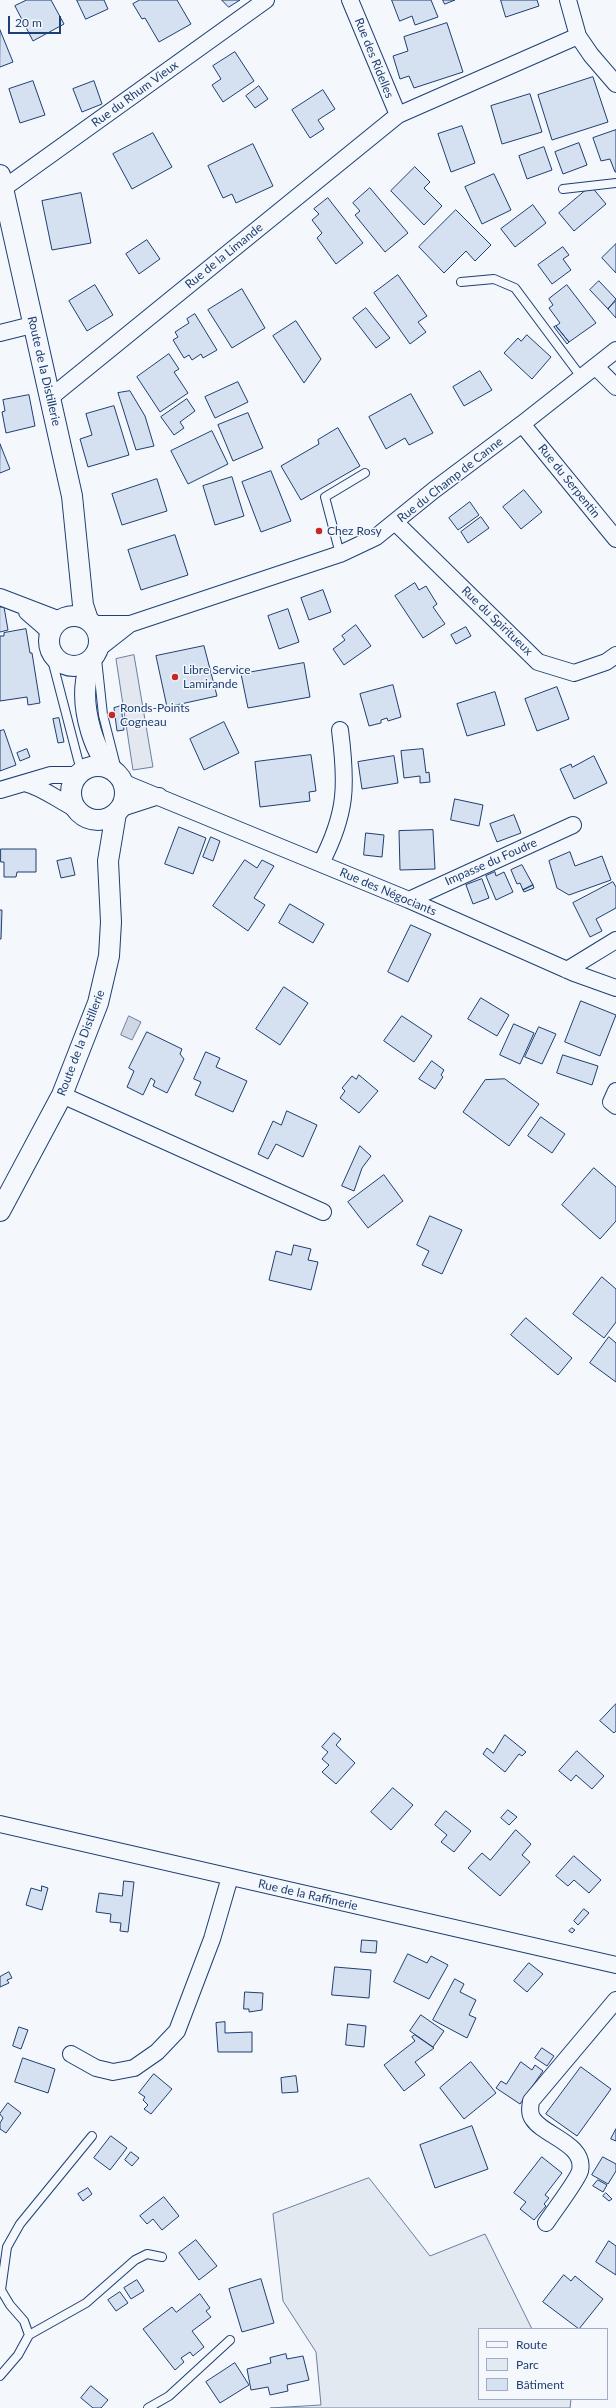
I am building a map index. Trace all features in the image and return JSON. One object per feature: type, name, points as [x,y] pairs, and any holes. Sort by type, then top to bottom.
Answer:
[{"type":"street","name":"Rue du Rhum Vieux","points":[[2,182],[266,0]]},
{"type":"street","name":"Rue des Ridelles","points":[[350,0],[398,115]]},
{"type":"street","points":[[568,0],[578,36],[591,55],[616,84]]},
{"type":"street","name":"Rue de la Limande","points":[[51,397],[398,115],[578,36]]},
{"type":"street","name":"Route de la Distillerie","points":[[2,182],[32,325],[51,397],[72,496],[78,568],[83,605],[90,622]]},
{"type":"street","points":[[0,333],[32,325]]},
{"type":"street","name":"Rue du Champ de Canne","points":[[90,622],[130,624],[340,554],[376,537],[434,490],[582,378],[616,350]]},
{"type":"street","points":[[596,366],[616,387]]},
{"type":"street","name":"Rue du Serpentin","points":[[522,424],[616,539]]},
{"type":"street","name":"Rue du Spiritueux","points":[[395,522],[538,662],[574,673],[606,662],[616,655]]},
{"type":"street","name":"Route de la Distillerie","points":[[58,623],[78,568]]},
{"type":"street","points":[[0,598],[58,623],[81,617],[90,622],[98,636],[95,654],[86,681],[85,699],[92,737],[90,757],[82,772],[73,783],[71,792],[72,802],[80,812]]},
{"type":"street","points":[[58,623],[48,646],[85,699]]},
{"type":"street","name":"Rue du Champ de Canne","points":[[95,654],[130,624]]},
{"type":"street","points":[[56,658],[78,667],[95,654]]},
{"type":"street","points":[[320,863],[340,822],[346,786],[340,730]]},
{"type":"street","points":[[92,737],[108,767],[119,777],[124,796],[117,811]]},
{"type":"street","points":[[0,790],[52,775],[82,772],[102,766],[119,777]]},
{"type":"street","name":"Rue des Négociants","points":[[119,777],[159,796],[408,900],[567,970],[616,988]]},
{"type":"street","points":[[25,784],[40,787],[56,800],[100,820],[117,811],[159,796]]},
{"type":"street","name":"Route de la Distillerie","points":[[0,1211],[62,1095],[98,1003],[109,956],[111,922],[108,861],[117,811]]},
{"type":"street","name":"Route de la Distillerie","points":[[80,812],[99,839],[108,861]]},
{"type":"street","name":"Impasse du Foudre","points":[[408,900],[573,825]]},
{"type":"street","points":[[567,970],[616,940]]},
{"type":"street","points":[[616,1091],[611,1102],[616,1106]]},
{"type":"street","points":[[62,1095],[323,1212]]},
{"type":"street","name":"Rue de la Raffinerie","points":[[0,1824],[616,1965]]},
{"type":"street","points":[[72,2054],[96,2068],[113,2072],[134,2068],[157,2052],[178,2031],[212,1939],[230,1877]]},
{"type":"street","points":[[546,2223],[580,2172],[579,2159],[573,2149],[533,2120],[530,2110],[531,2101],[616,2000]]},
{"type":"lane","points":[[563,189],[616,183]]},
{"type":"lane","points":[[461,282],[494,279],[515,288],[582,378]]},
{"type":"lane","points":[[340,554],[325,497],[365,473]]},
{"type":"lane","points":[[95,654],[103,715],[119,777]]},
{"type":"lane","points":[[56,658],[82,772]]},
{"type":"lane","points":[[29,2335],[24,2321],[10,2306],[2,2290],[7,2247],[20,2224],[92,2136]]},
{"type":"lane","points":[[0,2376],[18,2355],[29,2335],[86,2303],[135,2260],[147,2254],[162,2257]]},
{"type":"lane","points":[[148,2408],[169,2396],[230,2340]]},
{"type":"green space","points":[[369,2178],[430,2256],[485,2234],[532,2328],[478,2328],[478,2400],[571,2400],[570,2408],[270,2408],[321,2405],[316,2352],[283,2301],[273,2214]]},
{"type":"shaded area","points":[[134,655],[153,767],[133,770],[116,659]]},
{"type":"shaded area","points":[[129,1016],[141,1022],[132,1040],[121,1035]]},
{"type":"building","points":[[27,0],[51,0],[64,24],[33,41],[15,6]]},
{"type":"building","points":[[77,0],[104,0],[108,9],[86,19]]},
{"type":"building","points":[[140,0],[177,0],[191,24],[159,42],[145,18],[142,19],[133,4]]},
{"type":"building","points":[[222,0],[240,0],[229,7]]},
{"type":"building","points":[[392,0],[431,0],[438,17],[415,25],[412,16],[400,21]]},
{"type":"building","points":[[443,0],[455,0],[445,4]]},
{"type":"building","points":[[501,0],[537,0],[539,6],[506,17]]},
{"type":"building","points":[[447,23],[463,72],[414,88],[409,76],[400,79],[393,56],[408,51],[404,37]]},
{"type":"building","points":[[0,30],[13,62],[0,67]]},
{"type":"building","points":[[235,52],[254,81],[223,102],[212,85],[221,79],[213,66]]},
{"type":"building","points":[[593,77],[608,122],[552,140],[538,95]]},
{"type":"building","points":[[33,81],[45,115],[20,123],[9,89]]},
{"type":"building","points":[[94,81],[102,104],[82,112],[73,89]]},
{"type":"building","points":[[259,86],[268,99],[255,108],[246,96]]},
{"type":"building","points":[[323,90],[335,109],[318,120],[324,129],[310,138],[292,110]]},
{"type":"building","points":[[530,94],[542,132],[502,144],[491,106]]},
{"type":"building","points":[[462,126],[475,163],[451,172],[438,134]]},
{"type":"building","points":[[616,130],[615,172],[610,159],[601,161],[593,138]]},
{"type":"building","points":[[153,133],[172,167],[132,189],[113,154]]},
{"type":"building","points":[[579,143],[587,165],[563,174],[555,152]]},
{"type":"building","points":[[253,144],[273,186],[236,203],[232,194],[223,198],[208,166]]},
{"type":"building","points":[[544,147],[552,170],[527,179],[519,156]]},
{"type":"building","points":[[415,167],[430,182],[424,188],[442,206],[424,225],[391,191]]},
{"type":"building","points":[[494,174],[511,210],[482,224],[465,187]]},
{"type":"building","points":[[591,186],[606,204],[574,231],[559,213]]},
{"type":"building","points":[[370,188],[408,233],[385,252],[355,215],[360,211],[353,203]]},
{"type":"building","points":[[81,193],[91,243],[52,250],[42,201]]},
{"type":"building","points":[[328,198],[363,243],[336,264],[317,238],[322,233],[312,220],[319,214],[314,209]]},
{"type":"building","points":[[533,205],[546,223],[515,247],[501,229]]},
{"type":"building","points":[[456,210],[491,245],[475,261],[466,251],[444,273],[419,247]]},
{"type":"building","points":[[147,240],[160,259],[139,274],[126,254]]},
{"type":"building","points":[[616,244],[616,273],[602,258]]},
{"type":"building","points":[[563,247],[569,255],[563,259],[571,270],[552,284],[538,265]]},
{"type":"building","points":[[398,275],[427,316],[418,322],[426,332],[410,344],[374,293]]},
{"type":"building","points":[[599,281],[616,299],[608,309],[590,290]]},
{"type":"building","points":[[95,285],[113,315],[87,331],[69,301]]},
{"type":"building","points":[[567,285],[596,323],[569,342],[556,326],[560,323],[549,308],[553,305],[549,299]]},
{"type":"building","points":[[242,289],[265,328],[232,348],[208,310]]},
{"type":"building","points":[[616,301],[616,318],[608,309]]},
{"type":"building","points":[[366,308],[390,338],[376,348],[353,318]]},
{"type":"building","points":[[195,314],[217,350],[203,358],[201,354],[192,360],[189,355],[184,358],[173,340],[178,337],[175,332],[189,323],[187,319]]},
{"type":"building","points":[[296,321],[321,359],[304,383],[273,336]]},
{"type":"building","points":[[556,326],[569,342],[567,344],[554,327]]},
{"type":"building","points":[[527,335],[551,357],[532,379],[504,353],[518,338],[521,341]]},
{"type":"building","points":[[169,354],[179,369],[174,372],[188,393],[160,412],[137,377]]},
{"type":"building","points":[[480,371],[492,390],[464,406],[453,387]]},
{"type":"building","points":[[238,382],[248,402],[215,418],[205,397]]},
{"type":"building","points":[[130,391],[145,416],[154,446],[136,450],[118,393]]},
{"type":"building","points":[[411,394],[433,433],[409,445],[405,438],[386,449],[369,417]]},
{"type":"building","points":[[29,395],[35,426],[6,433],[2,412],[5,411],[3,400]]},
{"type":"building","points":[[187,399],[195,411],[180,422],[184,428],[174,435],[161,417]]},
{"type":"building","points":[[114,406],[129,455],[88,467],[80,439],[92,435],[86,414]]},
{"type":"building","points":[[248,413],[263,448],[233,461],[218,425]]},
{"type":"building","points":[[338,428],[360,466],[301,500],[281,466],[319,444],[318,440]]},
{"type":"building","points":[[212,431],[228,464],[188,484],[171,451]]},
{"type":"building","points":[[0,444],[10,469],[0,473]]},
{"type":"building","points":[[271,471],[291,521],[261,532],[242,482]]},
{"type":"building","points":[[232,477],[244,516],[215,525],[203,486]]},
{"type":"building","points":[[157,479],[167,511],[122,525],[112,494]]},
{"type":"building","points":[[524,490],[542,512],[521,529],[503,507]]},
{"type":"building","points":[[470,502],[479,515],[458,530],[449,518]]},
{"type":"building","points":[[481,517],[489,528],[468,543],[461,532]]},
{"type":"building","points":[[175,535],[188,575],[141,590],[128,550]]},
{"type":"building","points":[[415,583],[419,590],[426,586],[437,604],[433,607],[445,624],[423,638],[395,596]]},
{"type":"building","points":[[323,590],[331,612],[309,620],[301,598]]},
{"type":"building","points":[[0,607],[4,607],[8,630],[0,632]]},
{"type":"building","points":[[288,609],[299,642],[279,649],[268,616]]},
{"type":"building","points":[[356,625],[371,646],[344,665],[333,649],[345,640],[342,636]]},
{"type":"building","points":[[466,627],[471,636],[456,644],[451,635]]},
{"type":"building","points":[[26,629],[30,653],[32,653],[40,703],[28,705],[27,697],[0,701],[0,636],[4,636],[4,633]]},
{"type":"building","points":[[204,646],[217,696],[167,707],[156,656]]},
{"type":"building","points":[[304,663],[310,697],[248,708],[241,674]]},
{"type":"building","points":[[393,685],[401,717],[388,721],[387,718],[381,720],[381,723],[369,726],[360,694]]},
{"type":"building","points":[[557,687],[569,719],[537,731],[525,699]]},
{"type":"building","points":[[495,692],[505,725],[467,736],[457,704]]},
{"type":"building","points":[[121,706],[124,730],[117,731],[114,708]]},
{"type":"building","points":[[59,718],[64,742],[58,743],[53,719]]},
{"type":"building","points":[[224,722],[239,753],[204,770],[190,739]]},
{"type":"building","points":[[4,730],[16,765],[0,771],[0,731]]},
{"type":"building","points":[[27,749],[30,757],[20,761],[17,753]]},
{"type":"building","points":[[423,749],[426,773],[429,772],[430,782],[420,783],[420,776],[404,778],[401,751]]},
{"type":"building","points":[[311,755],[316,791],[309,792],[310,801],[260,807],[255,762]]},
{"type":"building","points":[[394,756],[398,783],[362,789],[358,762]]},
{"type":"building","points":[[594,756],[607,783],[574,799],[560,769],[571,764],[572,767]]},
{"type":"building","points":[[455,799],[483,805],[479,826],[451,820]]},
{"type":"building","points":[[514,815],[521,833],[497,842],[490,824]]},
{"type":"building","points":[[179,827],[206,838],[193,874],[165,864]]},
{"type":"building","points":[[433,830],[435,869],[400,870],[399,831]]},
{"type":"building","points":[[366,833],[384,835],[382,857],[364,855]]},
{"type":"building","points":[[211,837],[220,841],[213,861],[203,857]]},
{"type":"building","points":[[1,849],[36,849],[36,872],[17,872],[16,877],[4,877],[4,862],[1,862]]},
{"type":"building","points":[[570,852],[575,866],[602,856],[611,880],[569,895],[557,888],[549,861]]},
{"type":"building","points":[[71,858],[75,875],[61,878],[57,861]]},
{"type":"building","points":[[245,860],[257,868],[262,860],[274,866],[254,898],[265,905],[248,931],[213,906]]},
{"type":"building","points":[[522,865],[533,885],[523,890],[520,883],[517,884],[511,870]]},
{"type":"building","points":[[495,872],[496,876],[504,872],[513,892],[496,900],[486,876]]},
{"type":"building","points":[[482,879],[489,898],[473,904],[466,885]]},
{"type":"building","points":[[613,882],[616,887],[616,908],[596,919],[602,931],[590,937],[573,903]]},
{"type":"building","points":[[533,885],[534,888],[524,892],[523,890]]},
{"type":"building","points":[[290,904],[324,924],[313,943],[279,923]]},
{"type":"building","points":[[0,910],[2,910],[1,939],[0,939]]},
{"type":"building","points":[[411,925],[431,934],[408,982],[388,972]]},
{"type":"building","points":[[284,987],[308,1003],[280,1045],[256,1029]]},
{"type":"building","points":[[481,998],[509,1015],[497,1036],[468,1019]]},
{"type":"building","points":[[581,1001],[616,1015],[600,1056],[565,1042]]},
{"type":"building","points":[[402,1016],[432,1036],[414,1062],[384,1041]]},
{"type":"building","points":[[514,1024],[534,1033],[520,1064],[500,1055]]},
{"type":"building","points":[[539,1027],[556,1034],[542,1064],[525,1057]]},
{"type":"building","points":[[147,1032],[182,1049],[180,1054],[184,1059],[167,1093],[153,1086],[155,1081],[151,1078],[143,1095],[127,1087],[134,1071],[129,1068]]},
{"type":"building","points":[[206,1052],[220,1058],[216,1067],[247,1081],[233,1112],[195,1095],[201,1082],[194,1079]]},
{"type":"building","points":[[563,1055],[598,1066],[592,1085],[557,1073]]},
{"type":"building","points":[[432,1061],[444,1070],[441,1075],[443,1077],[435,1089],[419,1079]]},
{"type":"building","points":[[359,1075],[378,1091],[359,1113],[340,1098],[345,1091],[342,1088],[352,1076],[356,1079]]},
{"type":"building","points":[[505,1079],[539,1104],[509,1146],[463,1112],[485,1080]]},
{"type":"building","points":[[287,1111],[317,1125],[303,1157],[276,1144],[268,1159],[258,1154],[273,1121],[281,1125]]},
{"type":"building","points":[[541,1117],[565,1134],[552,1153],[528,1136]]},
{"type":"building","points":[[360,1146],[371,1156],[362,1168],[354,1191],[342,1186]]},
{"type":"building","points":[[594,1168],[616,1187],[616,1221],[600,1239],[562,1205]]},
{"type":"building","points":[[384,1175],[403,1201],[368,1228],[348,1202]]},
{"type":"building","points":[[430,1216],[462,1230],[442,1274],[422,1265],[429,1251],[417,1245]]},
{"type":"building","points":[[294,1245],[311,1249],[308,1260],[318,1262],[311,1290],[269,1280],[276,1251],[291,1255]]},
{"type":"building","points":[[602,1277],[616,1289],[616,1322],[604,1338],[573,1314]]},
{"type":"building","points":[[526,1318],[572,1358],[558,1375],[511,1335]]},
{"type":"building","points":[[609,1337],[616,1343],[616,1382],[590,1363]]},
{"type":"building","points":[[616,1704],[616,1731],[614,1733],[600,1721]]},
{"type":"building","points":[[334,1733],[341,1739],[336,1745],[355,1763],[336,1784],[322,1772],[329,1765],[322,1759],[328,1752],[322,1747]]},
{"type":"building","points":[[505,1735],[526,1752],[522,1756],[519,1754],[505,1772],[483,1754],[487,1748],[493,1753]]},
{"type":"building","points":[[577,1751],[604,1776],[592,1789],[576,1775],[571,1781],[559,1771]]},
{"type":"building","points":[[393,1788],[413,1805],[391,1830],[371,1812]]},
{"type":"building","points":[[508,1810],[517,1817],[509,1825],[501,1818]]},
{"type":"building","points":[[446,1811],[471,1831],[454,1852],[441,1842],[447,1835],[435,1825]]},
{"type":"building","points":[[516,1830],[531,1844],[522,1855],[530,1862],[500,1896],[468,1868],[482,1853],[490,1860]]},
{"type":"building","points":[[574,1856],[601,1880],[589,1893],[574,1880],[568,1886],[556,1876]]},
{"type":"building","points":[[124,1881],[134,1882],[128,1932],[120,1931],[121,1923],[110,1922],[111,1914],[96,1912],[99,1893],[122,1896]]},
{"type":"building","points":[[42,1886],[48,1888],[42,1910],[26,1905],[31,1888],[41,1891]]},
{"type":"building","points":[[584,1909],[589,1913],[578,1925],[574,1921]]},
{"type":"building","points":[[572,1928],[575,1930],[572,1933],[569,1931]]},
{"type":"building","points":[[362,1940],[377,1941],[376,1953],[361,1952]]},
{"type":"building","points":[[408,1954],[427,1963],[431,1956],[448,1965],[429,1999],[394,1982]]},
{"type":"building","points":[[529,1963],[543,1974],[527,1992],[514,1981]]},
{"type":"building","points":[[335,1967],[371,1970],[369,1998],[332,1995]]},
{"type":"building","points":[[9,1972],[12,1978],[7,1980],[9,1983],[0,1987],[0,1977]]},
{"type":"building","points":[[455,1979],[464,1984],[460,1992],[476,2000],[469,2015],[476,2018],[467,2038],[433,2020]]},
{"type":"building","points":[[245,1992],[263,1993],[262,2010],[249,2012],[249,2009],[244,2009]]},
{"type":"building","points":[[421,2015],[444,2031],[433,2047],[410,2031]]},
{"type":"building","points":[[225,2022],[225,2033],[252,2032],[252,2052],[218,2052],[216,2023]]},
{"type":"building","points":[[348,2024],[366,2026],[364,2047],[346,2045]]},
{"type":"building","points":[[19,2027],[28,2030],[21,2049],[13,2046]]},
{"type":"building","points":[[415,2035],[434,2048],[415,2062],[425,2075],[404,2091],[384,2065],[415,2041],[412,2037]]},
{"type":"building","points":[[542,2048],[554,2056],[547,2066],[535,2058]]},
{"type":"building","points":[[23,2058],[55,2069],[48,2093],[15,2082]]},
{"type":"building","points":[[471,2062],[496,2093],[464,2119],[440,2088]]},
{"type":"building","points":[[521,2062],[532,2070],[535,2065],[543,2071],[520,2104],[496,2088],[501,2081],[506,2084]]},
{"type":"building","points":[[581,2067],[611,2089],[577,2136],[546,2114]]},
{"type":"building","points":[[154,2074],[172,2089],[151,2114],[144,2109],[148,2105],[143,2100],[145,2097],[139,2093]]},
{"type":"building","points":[[296,2076],[298,2092],[282,2093],[281,2078]]},
{"type":"building","points":[[8,2103],[21,2113],[6,2133],[0,2129],[0,2123],[3,2118],[0,2114]]},
{"type":"building","points":[[472,2126],[488,2169],[435,2188],[420,2145]]},
{"type":"building","points":[[616,2129],[616,2141],[611,2139]]},
{"type":"building","points":[[111,2136],[127,2148],[110,2170],[94,2158]]},
{"type":"building","points":[[131,2152],[139,2158],[132,2166],[125,2160]]},
{"type":"building","points":[[542,2157],[562,2173],[545,2195],[549,2198],[544,2204],[546,2206],[534,2220],[520,2209],[526,2202],[514,2193]]},
{"type":"building","points":[[603,2157],[616,2164],[616,2171],[608,2184],[592,2175]]},
{"type":"building","points":[[598,2180],[607,2185],[603,2192],[593,2186]]},
{"type":"building","points":[[88,2188],[92,2194],[83,2201],[78,2194]]},
{"type":"building","points":[[606,2193],[612,2199],[609,2201],[603,2196]]},
{"type":"building","points":[[164,2197],[179,2216],[162,2230],[153,2219],[147,2224],[140,2216]]},
{"type":"building","points":[[196,2240],[217,2266],[199,2280],[179,2253]]},
{"type":"building","points":[[609,2241],[616,2246],[616,2275],[596,2262]]},
{"type":"building","points":[[564,2275],[571,2281],[575,2276],[603,2299],[580,2328],[578,2328],[543,2302]]},
{"type":"building","points":[[261,2279],[274,2323],[242,2332],[229,2289]]},
{"type":"building","points":[[137,2280],[144,2291],[131,2299],[124,2288]]},
{"type":"building","points":[[120,2292],[128,2303],[116,2311],[108,2300]]},
{"type":"building","points":[[200,2294],[210,2308],[206,2311],[211,2317],[192,2331],[204,2347],[193,2356],[190,2352],[181,2358],[184,2362],[175,2370],[143,2329],[172,2307],[176,2312]]},
{"type":"building","points":[[286,2354],[287,2359],[303,2356],[309,2380],[287,2385],[288,2391],[270,2395],[268,2387],[251,2390],[247,2369],[271,2363],[270,2358]]},
{"type":"building","points":[[235,2363],[249,2385],[220,2403],[206,2382]]},
{"type":"building","points":[[91,2386],[108,2400],[101,2408],[93,2408],[81,2398]]},
{"type":"place","name":"Chez Rosy","points":[[319,531]]},
{"type":"place","name":"Libre Service Lamirande","points":[[175,677]]},
{"type":"place","name":"Ronds-Points Cogneau","points":[[112,715]]}]
